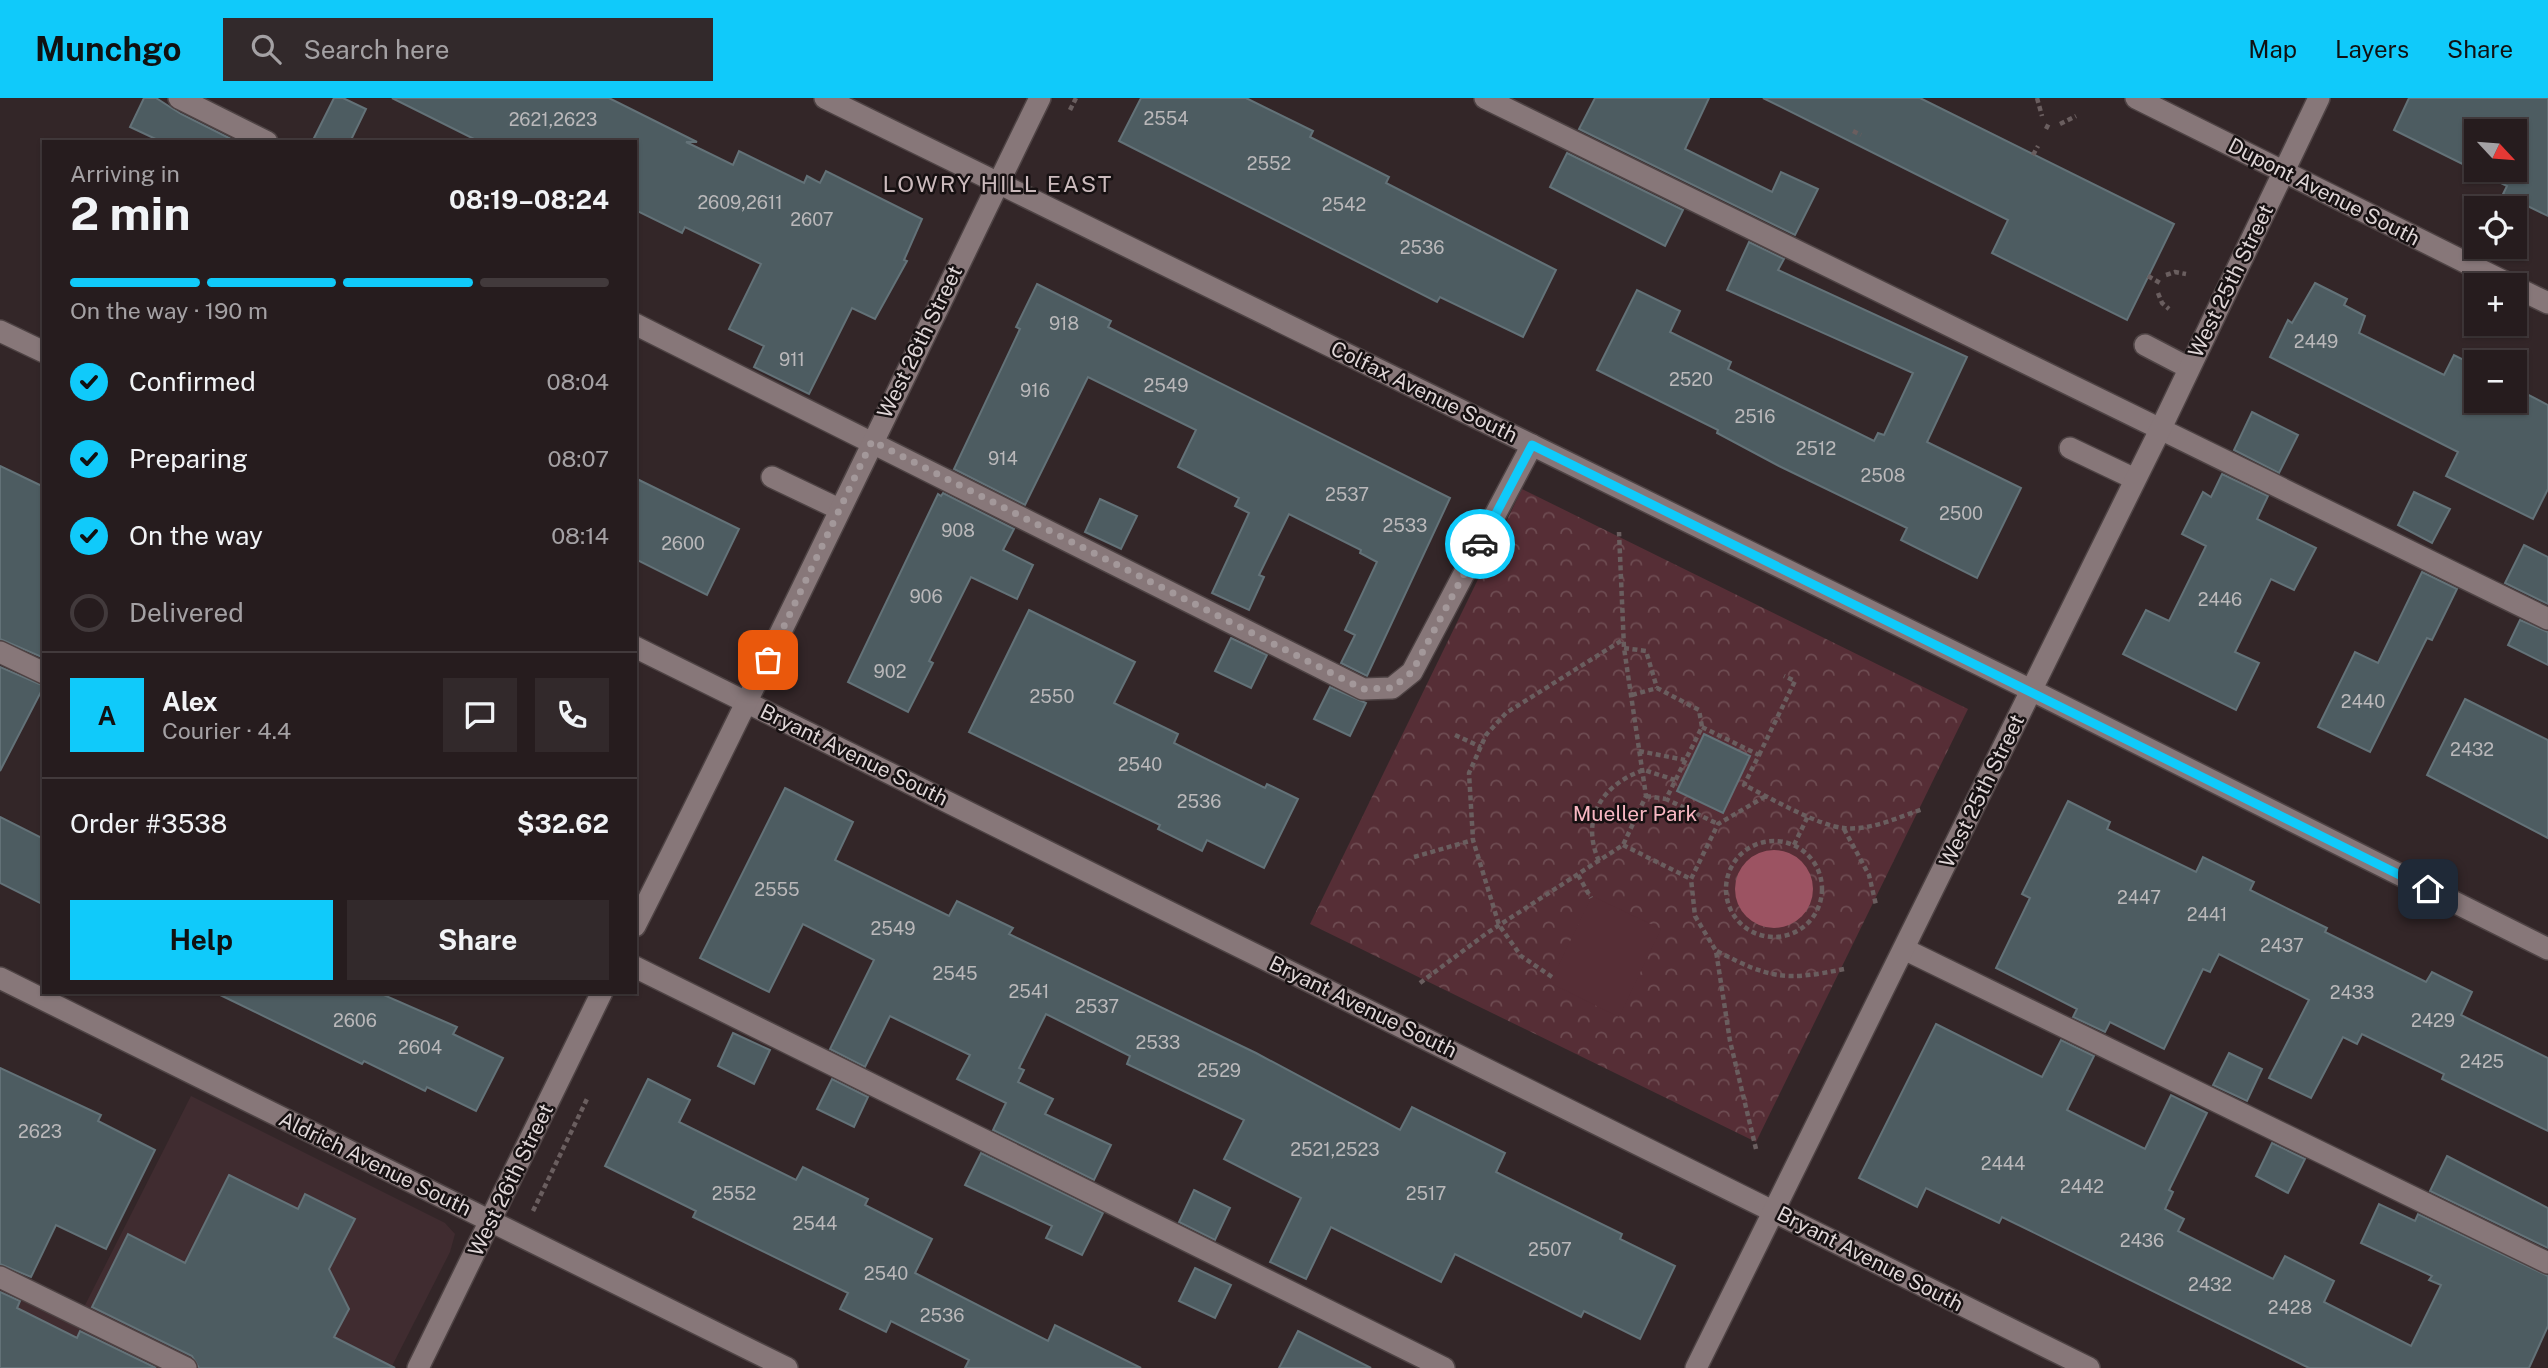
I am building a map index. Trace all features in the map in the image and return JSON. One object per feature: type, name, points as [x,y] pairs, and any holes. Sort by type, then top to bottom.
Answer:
[{"type":"street","points":[[178,98],[263,140]]},
{"type":"street","name":"Colfax Avenue South","points":[[825,98],[2031,690],[2548,949]]},
{"type":"street","name":"West 26th Street","points":[[637,922],[747,703],[1040,98]]},
{"type":"street","points":[[1485,98],[2548,619]]},
{"type":"street","name":"Dupont Avenue South","points":[[2136,98],[2487,273]]},
{"type":"street","name":"West 25th Street","points":[[1696,1368],[1776,1212],[2161,428],[2319,98]]},
{"type":"street","name":"Dupont Avenue South","points":[[2527,293],[2548,303]]},
{"type":"street","points":[[637,325],[1363,689],[1392,688],[1412,672],[1532,445]]},
{"type":"street","points":[[0,331],[42,351]]},
{"type":"street","points":[[2145,345],[2189,368]]},
{"type":"street","points":[[2070,448],[2135,479]]},
{"type":"street","points":[[772,477],[839,509]]},
{"type":"street","name":"Bryant Avenue South","points":[[637,648],[2089,1368]]},
{"type":"street","points":[[0,652],[42,672]]},
{"type":"street","points":[[1904,949],[2548,1263]]},
{"type":"street","points":[[637,968],[1444,1368]]},
{"type":"street","name":"Aldrich Avenue South","points":[[0,978],[787,1368]]},
{"type":"street","name":"West 26th Street","points":[[418,1368],[602,994]]},
{"type":"street","points":[[0,1278],[186,1368]]},
{"type":"path","points":[[2037,98],[2042,116]]},
{"type":"path","points":[[2060,124],[2076,116]]},
{"type":"path","points":[[1853,131],[1861,135]]},
{"type":"path","points":[[2034,155],[2038,146]]},
{"type":"path","points":[[2166,275],[2175,272],[2186,274]]},
{"type":"path","points":[[2148,276],[2160,283]]},
{"type":"path","points":[[2158,293],[2169,309]]},
{"type":"path","points":[[1420,983],[1499,925],[1623,845],[1646,796],[1624,648],[1619,532]]},
{"type":"path","points":[[1552,978],[1521,956],[1499,925],[1473,840],[1469,773],[1486,734],[1506,713],[1624,639]]},
{"type":"path","points":[[1624,648],[1646,651],[1657,688]]},
{"type":"path","points":[[1784,676],[1795,681],[1744,785],[1808,816],[1844,828],[1876,824],[1923,809]]},
{"type":"path","points":[[1632,695],[1657,688],[1699,710],[1702,727],[1666,799]]},
{"type":"path","points":[[1702,727],[1759,755]]},
{"type":"path","points":[[1455,735],[1481,747]]},
{"type":"path","points":[[1639,751],[1685,760]]},
{"type":"path","points":[[1599,861],[1592,846],[1590,825],[1599,801],[1612,785],[1644,770],[1675,780]]},
{"type":"path","points":[[1646,796],[1666,799],[1718,824]]},
{"type":"path","points":[[1756,1149],[1730,1041],[1716,951],[1695,916],[1691,879],[1718,824],[1766,796]]},
{"type":"path","points":[[1794,845],[1808,816]]},
{"type":"path","points":[[1844,828],[1870,875],[1876,905]]},
{"type":"path","points":[[1414,857],[1473,840]]},
{"type":"path","points":[[1779,841],[1794,845],[1807,853],[1817,867],[1822,883],[1818,907],[1804,927],[1790,935],[1774,938],[1758,935],[1743,926],[1733,915],[1727,901],[1729,871],[1738,858],[1764,842],[1779,841]]},
{"type":"path","points":[[1623,845],[1691,879]]},
{"type":"path","points":[[1578,875],[1591,898]]},
{"type":"path","points":[[1716,951],[1758,973],[1805,977],[1844,969]]},
{"type":"shaded area","points":[[1774,850],[1789,853],[1802,861],[1810,874],[1813,889],[1810,904],[1802,917],[1789,925],[1774,928],[1759,925],[1746,917],[1738,904],[1735,889],[1738,874],[1746,861],[1759,853]]},
{"type":"shaded area","points":[[191,1096],[445,1223],[455,1234],[450,1252],[391,1368],[0,1368],[0,1272],[81,1313]]},
{"type":"green space","name":"Mueller Park","points":[[1522,489],[1968,709],[1756,1142],[1310,924]]},
{"type":"green space","points":[[1592,896],[1661,929],[1619,1017],[1550,983]]},
{"type":"building","points":[[144,98],[156,98],[233,140],[158,140],[130,127]]},
{"type":"building","points":[[334,98],[343,98],[366,109],[351,140],[313,140]]},
{"type":"building","points":[[392,98],[609,98],[697,142],[686,142],[733,165],[739,151],[804,183],[807,176],[820,183],[826,171],[922,219],[904,260],[907,261],[875,319],[852,308],[809,394],[754,367],[764,346],[729,329],[761,264],[685,227],[682,233],[637,211],[637,140],[476,140]]},
{"type":"building","points":[[1141,98],[1246,98],[1313,131],[1310,137],[1389,177],[1386,183],[1556,270],[1523,337],[1440,297],[1437,302],[1119,141]]},
{"type":"building","points":[[1595,98],[1709,98],[1685,149],[1772,192],[1781,172],[1818,189],[1795,235],[1579,129]]},
{"type":"building","points":[[1763,98],[1920,98],[2174,224],[2127,320],[1992,253],[2008,220]]},
{"type":"building","points":[[2409,98],[2548,98],[2548,216],[2527,206],[2527,196],[2503,194],[2507,186],[2499,182],[2527,182],[2527,119],[2464,119],[2464,165],[2394,130]]},
{"type":"building","points":[[1567,153],[1683,210],[1665,246],[1550,187]]},
{"type":"building","points":[[1749,242],[1784,259],[1778,270],[1967,357],[1927,442],[2021,488],[1977,578],[1901,540],[1907,528],[1779,466],[1717,433],[1718,430],[1597,370],[1637,290],[1680,311],[1670,332],[1731,362],[1728,369],[1874,441],[1878,433],[1884,435],[1913,373],[1727,290]]},
{"type":"building","points":[[2315,283],[2347,299],[2344,305],[2365,316],[2359,333],[2444,375],[2454,355],[2464,360],[2464,413],[2527,413],[2527,394],[2548,405],[2548,489],[2533,519],[2446,476],[2458,452],[2270,357],[2288,320],[2292,323]]},
{"type":"building","points":[[1037,284],[1111,321],[1108,327],[1450,498],[1367,676],[1341,663],[1355,635],[1345,630],[1377,562],[1360,553],[1361,550],[1289,514],[1259,575],[1264,577],[1249,610],[1212,593],[1249,513],[1235,506],[1239,498],[1178,467],[1196,430],[1088,377],[1025,505],[954,469],[1020,329],[1016,327]]},
{"type":"building","points":[[2252,412],[2298,435],[2279,473],[2234,450]]},
{"type":"building","points":[[0,466],[42,486],[42,657],[0,639]]},
{"type":"building","points":[[2222,474],[2268,496],[2257,519],[2316,548],[2294,590],[2271,579],[2235,652],[2259,663],[2236,710],[2123,654],[2146,610],[2169,621],[2206,546],[2182,534],[2203,492],[2211,497]]},
{"type":"building","points":[[637,479],[739,529],[707,595],[637,560]]},
{"type":"building","points":[[2414,492],[2450,509],[2432,543],[2398,525]]},
{"type":"building","points":[[943,493],[1014,529],[1003,550],[1033,565],[1017,599],[971,577],[929,661],[933,663],[908,712],[848,682],[938,494],[941,496]]},
{"type":"building","points":[[1100,499],[1137,516],[1121,549],[1085,532]]},
{"type":"building","points":[[2524,545],[2548,557],[2548,604],[2505,583]]},
{"type":"building","points":[[2422,572],[2457,589],[2432,640],[2427,638],[2370,752],[2318,727],[2355,652],[2378,663]]},
{"type":"building","points":[[1029,610],[1135,662],[1114,703],[1178,734],[1174,743],[1265,788],[1267,784],[1298,799],[1264,868],[1207,840],[1202,851],[1158,829],[1160,825],[969,732]]},
{"type":"building","points":[[2520,620],[2548,632],[2548,665],[2508,645]]},
{"type":"building","points":[[1231,638],[1267,655],[1251,688],[1215,671]]},
{"type":"building","points":[[0,667],[42,685],[42,690],[0,771]]},
{"type":"building","points":[[1330,687],[1366,703],[1350,736],[1314,719]]},
{"type":"building","points":[[2465,699],[2548,740],[2548,838],[2427,775]]},
{"type":"building","points":[[1704,734],[1750,756],[1723,813],[1677,791]]},
{"type":"building","points":[[785,788],[853,822],[835,860],[949,916],[957,901],[1013,928],[1009,934],[1256,1053],[1400,1130],[1412,1107],[1505,1153],[1496,1172],[1622,1234],[1620,1239],[1675,1266],[1640,1339],[1584,1311],[1581,1317],[1455,1254],[1441,1282],[1331,1227],[1306,1279],[1270,1262],[1301,1198],[1224,1159],[1244,1120],[1127,1064],[1130,1056],[1046,1014],[1019,1068],[1024,1070],[1018,1082],[1053,1099],[1045,1114],[1111,1145],[1094,1180],[993,1130],[1006,1103],[957,1079],[970,1055],[890,1016],[865,1067],[830,1049],[874,960],[803,924],[769,992],[700,958]]},
{"type":"building","points":[[2068,801],[2110,822],[2107,829],[2196,872],[2203,857],[2254,882],[2250,890],[2327,928],[2325,932],[2426,982],[2432,972],[2472,992],[2461,1015],[2548,1058],[2548,1131],[2442,1079],[2444,1074],[2362,1034],[2357,1044],[2343,1037],[2311,1098],[2269,1078],[2309,1000],[2219,954],[2210,972],[2203,969],[2164,1049],[2110,1022],[2105,1032],[2073,1017],[2077,1009],[1996,968],[2030,898],[2022,894]]},
{"type":"building","points":[[0,817],[42,838],[42,904],[0,883]]},
{"type":"building","points":[[218,994],[382,994],[457,1027],[453,1034],[503,1058],[476,1111],[427,1087],[425,1091],[364,1061],[362,1064]]},
{"type":"building","points":[[1936,1024],[2042,1077],[2061,1040],[2094,1056],[2067,1110],[2145,1149],[2171,1095],[2207,1113],[2169,1190],[2173,1192],[2165,1209],[2184,1219],[2178,1231],[2273,1279],[2285,1256],[2334,1281],[2324,1302],[2411,1346],[2441,1285],[2429,1280],[2432,1276],[2361,1243],[2379,1204],[2415,1221],[2418,1214],[2548,1276],[2548,1326],[2529,1368],[2309,1368],[2002,1217],[1999,1223],[1926,1188],[1917,1207],[1859,1178]]},
{"type":"building","points":[[733,1033],[770,1050],[754,1084],[718,1066]]},
{"type":"building","points":[[2229,1053],[2262,1069],[2247,1101],[2213,1085]]},
{"type":"building","points":[[0,1068],[101,1115],[98,1121],[155,1150],[106,1249],[56,1225],[31,1277],[0,1264]]},
{"type":"building","points":[[648,1079],[690,1100],[679,1122],[796,1180],[803,1167],[868,1199],[865,1205],[932,1239],[915,1273],[1048,1341],[1055,1325],[1141,1368],[965,1368],[969,1360],[891,1321],[886,1332],[840,1309],[848,1293],[693,1217],[696,1211],[605,1166]]},
{"type":"building","points":[[832,1079],[868,1097],[854,1127],[817,1109]]},
{"type":"building","points":[[2272,1143],[2305,1159],[2288,1193],[2256,1176]]},
{"type":"building","points":[[981,1153],[1103,1213],[1082,1255],[1046,1238],[1052,1226],[965,1185]]},
{"type":"building","points":[[2447,1156],[2548,1208],[2548,1248],[2430,1191]]},
{"type":"building","points":[[229,1175],[298,1209],[305,1194],[355,1219],[329,1269],[349,1309],[334,1337],[395,1368],[199,1368],[192,1356],[92,1307],[128,1234],[185,1263]]},
{"type":"building","points":[[1194,1190],[1230,1208],[1215,1240],[1179,1222]]},
{"type":"building","points":[[1195,1268],[1231,1285],[1215,1318],[1179,1301]]},
{"type":"building","points":[[0,1292],[20,1301],[17,1308],[77,1338],[80,1331],[156,1368],[0,1368]]},
{"type":"building","points":[[1298,1331],[1371,1368],[1279,1368]]},
{"type":"way so far","points":[[768,660],[872,441],[1363,689],[1392,688],[1412,672],[1480,544]]},
{"type":"district","name":"LOWRY HILL EAST","points":[[998,184]]},
{"type":"route","points":[[1480,544],[1532,445],[2092,720],[2428,889]]}]
